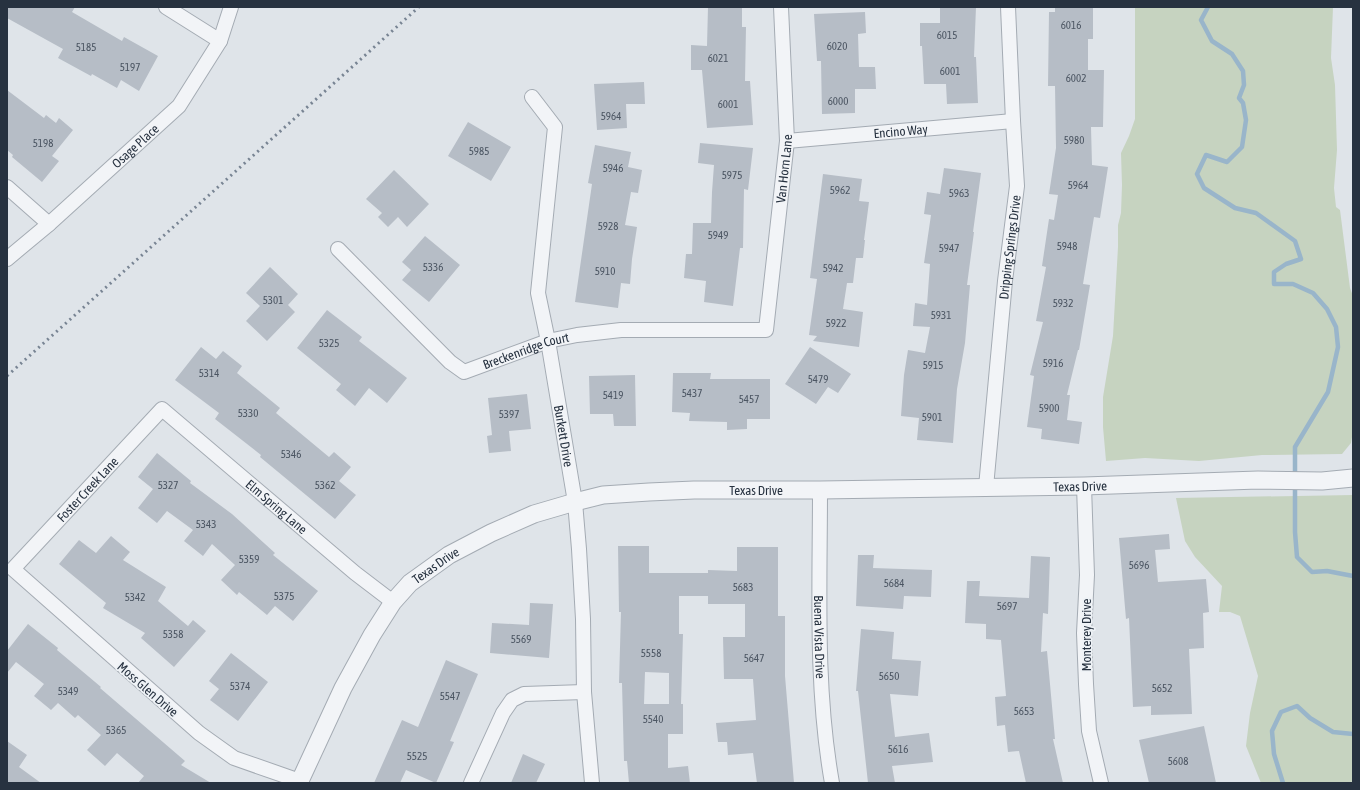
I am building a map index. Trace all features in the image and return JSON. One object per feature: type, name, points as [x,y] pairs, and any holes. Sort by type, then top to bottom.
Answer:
[{"type":"street","points":[[166,7],[220,40]]},
{"type":"street","name":"Osage Place","points":[[7,259],[49,224],[179,106],[220,40],[231,7]]},
{"type":"street","name":"Van Horn Lane","points":[[766,330],[787,141],[781,7]]},
{"type":"street","name":"Dripping Springs Drive","points":[[986,487],[1017,186],[1008,7]]},
{"type":"street","name":"Burkett Drive","points":[[532,97],[555,127],[538,293],[548,341],[574,502],[579,548],[583,619],[584,692],[592,783]]},
{"type":"street","name":"Encino Way","points":[[787,141],[1013,121]]},
{"type":"street","points":[[7,187],[49,224]]},
{"type":"street","name":"Breckenridge Court","points":[[338,249],[450,362],[464,372],[548,341],[577,335],[621,330],[766,330]]},
{"type":"street","name":"Foster Creek Lane","points":[[13,569],[162,409]]},
{"type":"street","name":"Elm Spring Lane","points":[[162,409],[355,573],[393,602]]},
{"type":"street","name":"Texas Drive","points":[[300,782],[343,688],[372,635],[393,602],[410,583],[449,555],[491,533],[534,514],[574,502],[603,496],[694,490],[820,490],[1084,486],[1258,480],[1322,481],[1353,478]]},
{"type":"street","name":"Monterey Drive","points":[[1084,486],[1087,575],[1084,632],[1086,684],[1089,731],[1101,783]]},
{"type":"street","name":"Buena Vista Drive","points":[[820,490],[820,662],[822,709],[827,759],[832,783]]},
{"type":"street","name":"Moss Glen Drive","points":[[13,569],[198,733],[234,758],[300,782]]},
{"type":"street","points":[[471,783],[503,713],[512,700],[524,694],[584,692]]},
{"type":"green space","points":[[1135,7],[1333,7],[1331,58],[1335,85],[1337,150],[1334,188],[1336,207],[1340,210],[1350,288],[1353,296],[1353,431],[1351,443],[1342,454],[1262,455],[1199,461],[1145,458],[1106,461],[1103,427],[1103,397],[1113,336],[1118,225],[1121,213],[1121,153],[1135,119]]},
{"type":"green space","points":[[1353,495],[1353,783],[1261,783],[1246,746],[1250,713],[1258,676],[1240,616],[1230,612],[1219,612],[1222,586],[1195,557],[1185,541],[1176,498]]},
{"type":"building","points":[[7,7],[75,7],[72,12],[122,41],[124,37],[158,56],[139,91],[121,80],[117,88],[58,58],[63,49],[7,18]]},
{"type":"building","points":[[708,7],[742,7],[742,27],[746,27],[745,81],[750,81],[753,125],[707,128],[702,70],[691,70],[691,45],[707,46]]},
{"type":"building","points":[[940,7],[976,7],[974,57],[976,57],[978,103],[947,104],[946,84],[924,84],[922,46],[920,46],[920,23],[940,23]]},
{"type":"building","points":[[1055,7],[1093,7],[1093,39],[1088,39],[1088,70],[1104,70],[1103,127],[1091,127],[1092,165],[1108,167],[1100,218],[1094,217],[1083,284],[1090,285],[1079,350],[1067,395],[1070,395],[1067,420],[1082,422],[1079,444],[1041,439],[1042,429],[1027,427],[1034,376],[1030,375],[1043,322],[1036,321],[1046,267],[1042,266],[1049,219],[1054,220],[1058,195],[1049,194],[1056,148],[1055,86],[1048,86],[1049,12],[1055,12]]},
{"type":"building","points":[[865,12],[866,33],[858,34],[859,67],[875,67],[876,89],[855,89],[855,113],[822,114],[821,61],[817,61],[814,14]]},
{"type":"building","points":[[644,82],[645,104],[626,104],[627,128],[597,130],[594,84]]},
{"type":"building","points":[[7,90],[44,118],[46,115],[56,123],[59,118],[73,130],[52,156],[59,161],[42,182],[12,157],[13,155],[7,150]]},
{"type":"building","points":[[468,122],[511,147],[491,181],[448,156]]},
{"type":"building","points":[[700,143],[753,148],[748,190],[744,189],[743,248],[740,248],[733,306],[704,302],[706,281],[684,278],[686,254],[692,254],[693,223],[711,223],[714,165],[698,163]]},
{"type":"building","points":[[595,145],[631,152],[628,167],[642,170],[638,193],[631,192],[625,225],[637,227],[630,284],[621,283],[618,308],[575,302],[592,184],[588,183]]},
{"type":"building","points":[[944,168],[981,173],[967,285],[970,285],[965,343],[957,389],[953,443],[917,440],[919,418],[901,416],[904,375],[908,350],[925,353],[930,327],[913,326],[915,303],[927,305],[930,264],[924,263],[931,215],[924,214],[927,192],[940,194]]},
{"type":"building","points":[[394,170],[429,204],[407,227],[398,217],[388,227],[378,217],[382,213],[366,199]]},
{"type":"building","points":[[823,174],[862,179],[859,201],[869,202],[863,258],[856,258],[853,283],[847,283],[843,309],[863,312],[859,347],[813,341],[817,336],[809,335],[817,279],[810,278]]},
{"type":"building","points":[[425,236],[460,265],[429,302],[402,280],[411,270],[402,262]]},
{"type":"building","points":[[270,267],[298,294],[288,305],[295,312],[267,341],[246,321],[260,306],[246,293]]},
{"type":"building","points":[[327,310],[362,337],[359,341],[407,378],[387,403],[369,388],[355,406],[336,390],[341,384],[297,348]]},
{"type":"building","points":[[201,347],[216,359],[223,351],[242,366],[237,373],[280,408],[276,413],[329,457],[334,452],[351,467],[339,481],[356,495],[335,519],[260,457],[261,455],[215,419],[219,413],[175,380]]},
{"type":"building","points":[[810,347],[851,374],[838,393],[828,387],[816,404],[785,384]]},
{"type":"building","points":[[673,373],[711,373],[710,379],[770,379],[770,419],[747,419],[747,429],[727,430],[727,422],[689,421],[690,413],[672,412]]},
{"type":"building","points":[[635,375],[636,426],[614,426],[613,414],[590,414],[589,376]]},
{"type":"building","points":[[527,394],[531,429],[509,431],[511,451],[489,453],[487,436],[492,435],[488,398]]},
{"type":"building","points":[[157,453],[191,481],[190,483],[232,514],[275,553],[273,555],[318,591],[293,621],[275,606],[267,615],[239,592],[237,595],[221,580],[235,565],[212,544],[203,556],[184,541],[193,530],[167,511],[157,523],[138,508],[153,489],[138,477]]},
{"type":"building","points":[[1169,534],[1170,549],[1155,550],[1158,582],[1206,579],[1209,612],[1203,613],[1204,648],[1189,649],[1192,714],[1151,715],[1151,706],[1133,707],[1129,618],[1126,619],[1119,538]]},
{"type":"building","points":[[111,536],[130,552],[123,560],[166,587],[158,601],[188,626],[193,620],[206,631],[174,667],[141,638],[145,633],[103,608],[106,603],[59,564],[79,540],[96,553]]},
{"type":"building","points":[[618,546],[649,546],[649,573],[708,573],[708,570],[737,571],[737,547],[778,547],[778,616],[785,616],[785,676],[794,783],[757,783],[753,753],[728,755],[727,742],[718,742],[716,723],[756,720],[753,679],[724,679],[723,637],[745,637],[745,604],[708,604],[708,596],[679,596],[679,634],[683,634],[681,704],[683,704],[683,734],[668,734],[668,768],[688,766],[690,783],[629,783],[627,761],[624,761],[622,683],[619,683],[621,612],[619,612]],"holes":[[[645,672],[669,673],[669,704],[644,704]]]},
{"type":"building","points":[[858,555],[874,555],[873,568],[932,570],[931,597],[904,596],[903,609],[856,606]]},
{"type":"building","points":[[1031,556],[1050,557],[1048,614],[1043,613],[1041,652],[1047,651],[1055,739],[1053,739],[1063,783],[1026,783],[1019,751],[1008,752],[1005,725],[997,726],[995,697],[1006,696],[1001,640],[986,639],[986,624],[965,623],[967,581],[980,581],[979,596],[1029,598]]},
{"type":"building","points":[[530,603],[553,604],[549,658],[490,653],[492,623],[529,625]]},
{"type":"building","points":[[28,624],[58,648],[57,650],[185,761],[181,765],[211,783],[138,783],[144,776],[117,753],[105,766],[87,750],[101,735],[78,715],[75,718],[58,703],[51,710],[34,696],[44,684],[16,662],[7,673],[7,651]]},
{"type":"building","points":[[861,629],[894,632],[892,659],[921,661],[918,696],[890,694],[895,737],[929,733],[933,762],[892,766],[895,783],[868,783],[858,691],[856,691]]},
{"type":"building","points":[[231,653],[268,682],[238,721],[210,700],[219,689],[209,681]]},
{"type":"building","points":[[446,660],[478,674],[450,741],[454,742],[436,783],[406,770],[400,783],[374,783],[402,720],[418,727]]},
{"type":"building","points":[[1204,726],[1216,783],[1149,783],[1139,740]]},
{"type":"building","points":[[7,741],[27,755],[19,767],[41,783],[7,783]]},
{"type":"building","points":[[523,754],[545,764],[536,783],[511,783]]},
{"type":"waterway","points":[[1208,7],[1201,20],[1212,41],[1232,54],[1243,71],[1244,85],[1239,98],[1243,103],[1246,120],[1242,147],[1227,162],[1206,155],[1197,174],[1204,188],[1235,208],[1256,213],[1295,241],[1301,259],[1286,264],[1274,272],[1274,284],[1293,284],[1313,293],[1327,309],[1336,327],[1338,347],[1328,392],[1295,447],[1295,532],[1297,557],[1312,572],[1327,571],[1353,576]]},
{"type":"waterway","points":[[1283,783],[1274,754],[1272,731],[1281,712],[1297,706],[1310,718],[1333,732],[1353,734]]},
{"type":"railway","points":[[7,376],[419,7]]}]
